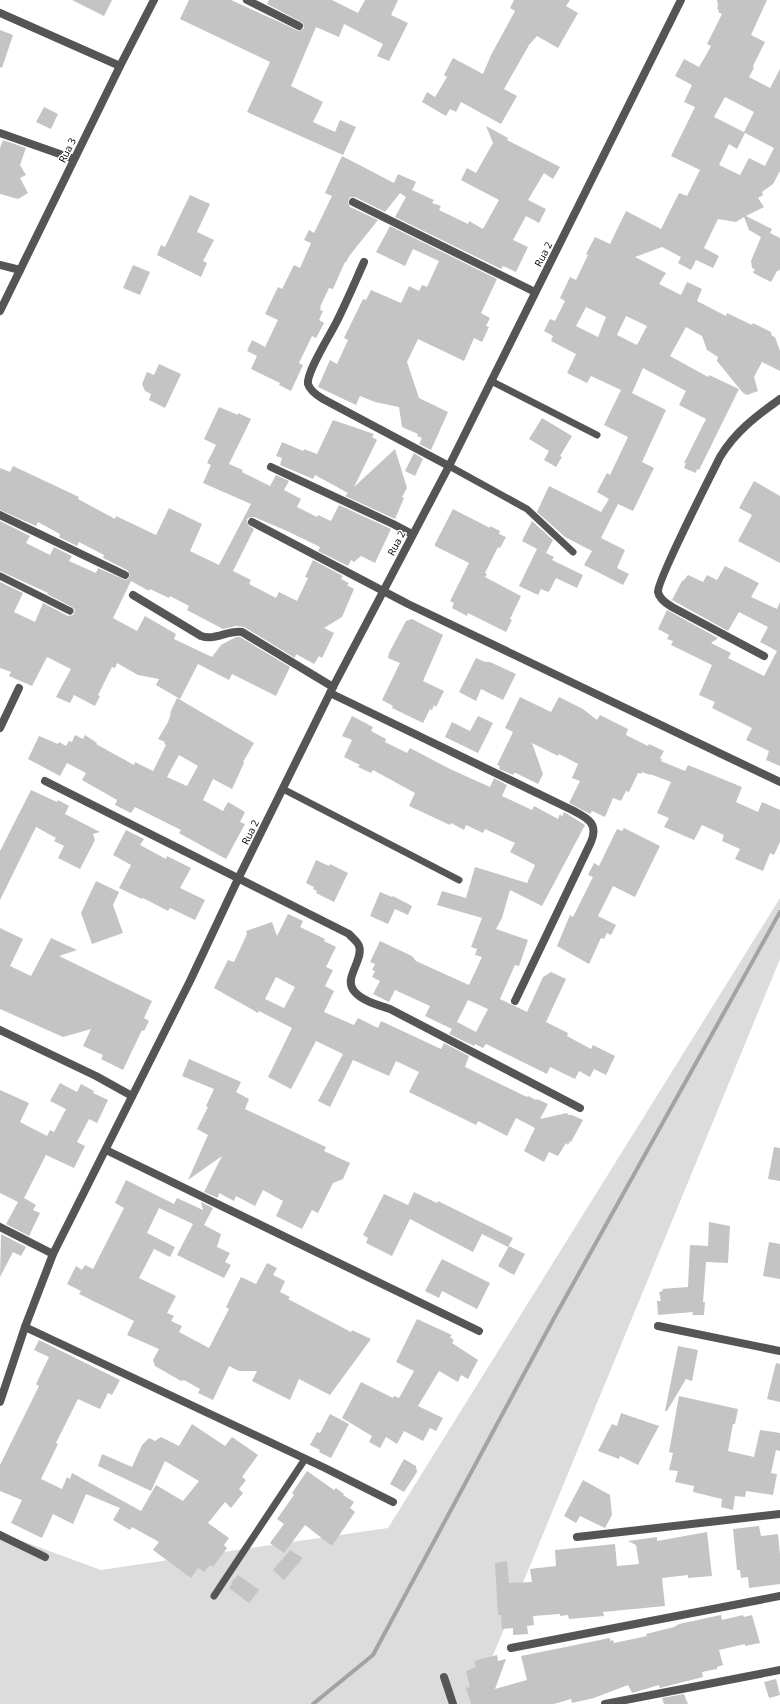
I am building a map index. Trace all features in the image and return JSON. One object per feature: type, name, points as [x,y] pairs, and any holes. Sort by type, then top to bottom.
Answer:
[{"type":"street","name":"Rua 3","points":[[0,311],[154,0]]},
{"type":"street","points":[[248,0],[299,26]]},
{"type":"street","name":"Rua 2","points":[[0,1402],[25,1327],[53,1254],[190,981],[238,879],[332,690],[491,381],[681,0]]},
{"type":"street","points":[[0,13],[120,66]]},
{"type":"street","points":[[0,133],[74,159]]},
{"type":"street","points":[[353,202],[535,292]]},
{"type":"street","points":[[364,262],[336,323],[312,370],[308,381],[309,386],[315,394],[323,399],[448,466]]},
{"type":"street","points":[[0,265],[20,270]]},
{"type":"street","points":[[764,656],[672,607],[660,596],[658,590],[668,564],[728,443],[746,424],[780,399]]},
{"type":"street","points":[[271,467],[394,524],[412,534]]},
{"type":"street","points":[[0,515],[125,575]]},
{"type":"street","points":[[252,522],[382,591],[780,782]]},
{"type":"street","points":[[133,595],[206,638],[211,639],[231,632],[242,632],[332,690],[572,810],[592,824],[594,832],[591,842],[515,1001]]},
{"type":"street","points":[[0,728],[19,688]]},
{"type":"street","points":[[44,781],[349,934],[359,947],[360,953],[352,973],[351,982],[352,988],[358,994],[580,1108]]},
{"type":"street","points":[[0,1030],[96,1076],[132,1096]]},
{"type":"street","points":[[106,1150],[479,1332]]},
{"type":"street","points":[[0,1227],[53,1254]]},
{"type":"street","points":[[658,1326],[780,1351]]},
{"type":"street","points":[[25,1327],[394,1502]]},
{"type":"street","points":[[577,1537],[780,1514]]},
{"type":"street","points":[[0,1535],[44,1557]]},
{"type":"street","points":[[511,1648],[780,1596]]},
{"type":"street","points":[[605,1704],[780,1670]]},
{"type":"street","points":[[444,1677],[453,1704]]},
{"type":"lane","points":[[491,381],[597,435]]},
{"type":"lane","points":[[448,466],[527,509],[573,552]]},
{"type":"lane","points":[[0,576],[70,611]]},
{"type":"lane","points":[[283,789],[459,880]]},
{"type":"lane","points":[[214,1596],[305,1459]]},
{"type":"shaded area","points":[[780,898],[780,959],[473,1704],[0,1704],[0,1533],[101,1570],[388,1528]]},
{"type":"building","points":[[72,0],[112,0],[104,16]]},
{"type":"building","points":[[189,0],[231,0],[299,31],[304,28],[303,23],[267,4],[269,0],[332,0],[358,13],[365,0],[398,0],[391,15],[408,23],[389,61],[377,56],[383,44],[344,24],[339,37],[316,27],[291,86],[323,102],[313,122],[335,132],[340,120],[356,127],[343,155],[247,112],[270,62],[180,19]]},
{"type":"building","points":[[514,0],[570,0],[566,6],[578,13],[558,48],[537,36],[529,45],[504,89],[517,96],[501,124],[461,102],[456,112],[450,109],[446,116],[422,102],[427,92],[435,97],[447,77],[444,75],[453,58],[483,74],[491,55],[515,11],[510,8]]},
{"type":"building","points":[[717,0],[767,0],[751,35],[765,42],[749,77],[770,88],[780,69],[780,171],[773,184],[762,192],[763,195],[758,198],[764,207],[746,216],[772,229],[770,233],[780,238],[780,270],[777,271],[771,282],[753,273],[755,269],[752,268],[751,261],[761,237],[749,230],[744,217],[736,222],[718,219],[704,248],[719,256],[713,268],[696,260],[691,270],[678,263],[681,257],[662,247],[635,257],[666,273],[659,284],[681,295],[687,282],[702,289],[697,301],[726,316],[727,313],[771,332],[772,336],[775,337],[780,351],[780,371],[762,362],[754,377],[758,391],[747,395],[743,393],[717,361],[718,357],[707,350],[702,336],[686,327],[670,356],[708,377],[709,375],[739,389],[699,470],[697,469],[696,473],[684,468],[686,463],[684,463],[706,419],[679,405],[686,391],[643,368],[632,393],[666,410],[642,462],[654,468],[633,511],[618,504],[601,538],[625,550],[617,568],[629,574],[623,585],[584,565],[592,551],[565,537],[537,512],[549,486],[601,512],[609,499],[597,492],[607,473],[610,475],[628,437],[604,425],[621,390],[591,376],[587,383],[567,373],[576,354],[551,341],[553,336],[544,331],[550,319],[555,321],[565,301],[560,298],[570,277],[576,280],[588,255],[586,254],[595,237],[610,244],[626,211],[661,229],[679,193],[687,196],[700,170],[671,156],[695,107],[684,102],[692,85],[675,76],[684,59],[699,67],[711,46],[707,44],[722,14],[718,12]],"holes":[[[725,97],[754,112],[744,132],[714,117]],[[745,133],[774,148],[765,166],[749,158],[740,175],[719,165],[729,144],[737,149]],[[586,307],[606,317],[598,337],[576,326]],[[626,316],[647,326],[637,345],[617,335]]]},
{"type":"building","points":[[0,30],[13,35],[2,68],[0,67]]},
{"type":"building","points":[[44,107],[58,114],[51,129],[36,122]]},
{"type":"building","points":[[486,126],[508,138],[507,140],[560,167],[553,179],[544,173],[528,200],[546,209],[539,223],[526,216],[513,240],[528,247],[516,272],[503,266],[501,269],[395,217],[406,197],[400,193],[385,212],[355,197],[350,197],[348,202],[350,207],[378,220],[345,262],[333,289],[329,288],[320,307],[320,310],[323,311],[319,320],[324,323],[316,338],[312,336],[299,363],[303,365],[291,391],[279,385],[280,383],[251,369],[257,356],[247,351],[252,340],[265,347],[278,320],[265,314],[278,287],[282,289],[294,265],[300,268],[311,243],[304,240],[309,230],[314,233],[332,196],[325,193],[342,156],[394,183],[398,174],[416,182],[412,190],[434,200],[432,203],[441,206],[439,210],[468,224],[469,221],[483,229],[499,200],[461,180],[467,168],[476,173],[493,143]]},
{"type":"building","points":[[3,140],[26,148],[20,165],[26,175],[20,178],[28,193],[18,199],[0,194],[0,148]]},
{"type":"building","points":[[190,195],[210,204],[197,232],[214,240],[203,261],[207,263],[201,277],[157,255],[161,245],[165,247]]},
{"type":"building","points":[[390,226],[497,279],[481,313],[490,318],[486,326],[489,327],[482,342],[474,338],[464,361],[418,339],[407,362],[419,398],[448,412],[431,450],[419,444],[422,438],[417,436],[418,434],[402,427],[399,407],[375,402],[360,396],[356,405],[318,387],[330,360],[337,364],[348,340],[344,338],[363,299],[366,300],[371,290],[401,303],[409,286],[419,291],[422,285],[427,287],[439,261],[413,249],[405,266],[376,252]]},
{"type":"building","points":[[133,265],[150,272],[140,295],[123,288]]},
{"type":"building","points":[[159,364],[181,374],[165,408],[149,400],[151,394],[145,391],[142,384],[147,372],[154,375]]},
{"type":"building","points":[[219,407],[251,419],[229,464],[243,470],[242,472],[270,486],[276,475],[289,481],[284,490],[301,499],[297,507],[317,517],[318,515],[331,521],[339,505],[391,529],[375,563],[361,556],[354,562],[351,560],[348,566],[318,551],[320,547],[287,531],[254,517],[247,519],[248,525],[254,529],[233,571],[251,580],[249,584],[276,598],[279,592],[297,601],[308,578],[305,577],[313,560],[343,576],[341,579],[349,583],[347,585],[354,589],[342,617],[324,628],[334,633],[322,658],[319,656],[314,664],[296,654],[295,658],[244,627],[236,626],[223,629],[187,610],[189,606],[170,596],[169,598],[150,589],[149,591],[131,581],[113,618],[137,631],[145,616],[176,634],[174,639],[212,657],[221,645],[236,637],[240,637],[290,667],[276,696],[232,674],[229,680],[198,664],[180,699],[156,685],[159,679],[138,675],[117,663],[115,668],[112,667],[98,695],[100,696],[95,706],[74,695],[70,703],[56,697],[71,669],[47,657],[32,686],[9,676],[11,672],[0,668],[0,582],[23,593],[14,612],[35,622],[43,603],[68,616],[73,615],[75,610],[47,594],[48,593],[0,571],[0,521],[30,536],[26,543],[50,555],[54,547],[72,556],[69,561],[96,573],[98,568],[125,580],[128,579],[130,575],[127,570],[103,558],[104,555],[79,542],[77,546],[59,537],[60,534],[38,522],[36,526],[0,510],[0,468],[10,472],[13,466],[79,497],[78,499],[115,519],[116,516],[156,535],[169,508],[202,524],[190,551],[219,565],[251,504],[203,483],[211,465],[207,463],[216,445],[204,439]]},
{"type":"building","points":[[542,418],[572,436],[560,456],[562,457],[556,467],[544,460],[549,451],[529,439]]},
{"type":"building","points":[[333,420],[374,434],[372,437],[377,440],[354,487],[395,449],[407,488],[402,497],[404,498],[395,519],[345,496],[348,493],[315,475],[313,479],[280,465],[282,458],[276,456],[282,442],[303,451],[304,449],[317,454]]},
{"type":"building","points":[[414,453],[423,459],[415,476],[405,471]]},
{"type":"building","points":[[754,481],[780,496],[780,563],[738,541],[752,515],[739,508]]},
{"type":"building","points":[[453,509],[490,528],[490,526],[500,531],[499,534],[506,537],[500,548],[498,547],[485,573],[487,574],[485,577],[521,596],[510,619],[512,620],[506,632],[468,613],[467,616],[452,608],[454,603],[450,601],[469,563],[435,546],[435,544]]},
{"type":"building","points":[[532,521],[553,540],[546,553],[554,557],[552,560],[583,575],[577,588],[556,578],[548,592],[541,589],[538,595],[519,586],[537,549],[522,541]]},
{"type":"building","points":[[725,566],[759,583],[751,597],[777,609],[780,602],[780,766],[766,760],[769,751],[746,740],[752,728],[712,708],[715,702],[699,695],[712,665],[671,645],[673,641],[667,639],[669,635],[658,629],[667,610],[718,638],[711,643],[731,653],[728,658],[764,676],[777,651],[760,642],[768,627],[739,612],[728,631],[672,600],[682,581],[688,575],[703,582],[707,575],[717,580]]},
{"type":"building","points":[[412,619],[443,635],[423,681],[444,691],[436,707],[434,705],[432,710],[430,709],[423,723],[392,708],[393,706],[382,700],[400,663],[388,658],[389,653],[406,621]]},
{"type":"building","points":[[476,658],[485,662],[490,662],[516,674],[503,700],[481,689],[476,701],[459,692]]},
{"type":"building","points":[[520,697],[551,712],[559,697],[583,709],[597,720],[600,715],[628,729],[626,735],[648,746],[649,744],[664,751],[660,758],[662,759],[661,761],[685,771],[688,765],[742,787],[736,802],[758,812],[762,802],[780,810],[780,842],[774,855],[770,853],[763,871],[735,859],[740,849],[722,841],[724,835],[702,825],[694,840],[664,827],[669,818],[657,813],[671,782],[650,774],[642,772],[641,774],[638,773],[629,792],[626,791],[621,801],[613,798],[605,817],[592,811],[590,814],[569,803],[580,781],[572,778],[578,764],[559,754],[558,756],[532,743],[543,774],[538,784],[516,773],[513,775],[499,769],[500,766],[497,765],[513,732],[505,728]]},
{"type":"building","points":[[177,698],[254,743],[243,762],[244,763],[232,789],[213,779],[203,800],[223,811],[228,802],[245,812],[240,822],[245,824],[226,859],[179,833],[181,830],[135,807],[131,813],[115,805],[117,800],[82,780],[86,773],[67,763],[60,776],[28,759],[39,736],[58,744],[59,742],[66,746],[69,741],[72,742],[75,735],[83,739],[85,735],[97,743],[96,744],[134,765],[135,762],[153,771],[166,745],[164,744],[165,742],[158,739],[168,722],[170,713]],"holes":[[[179,755],[198,766],[187,786],[167,777]]]},
{"type":"building","points":[[352,716],[373,727],[371,731],[386,739],[385,742],[407,753],[410,748],[450,769],[490,787],[494,778],[507,785],[502,796],[532,810],[534,806],[558,819],[560,814],[562,817],[564,812],[585,825],[542,906],[510,890],[502,918],[496,929],[528,940],[519,966],[515,965],[500,999],[527,1012],[543,977],[551,972],[566,979],[546,1022],[568,1033],[567,1036],[591,1049],[593,1045],[615,1056],[606,1075],[594,1069],[590,1077],[579,1071],[575,1079],[550,1067],[547,1074],[486,1044],[483,1048],[475,1044],[474,1046],[449,1034],[452,1029],[425,1016],[430,1006],[395,990],[389,1002],[373,994],[380,981],[372,977],[375,971],[372,970],[375,964],[370,962],[380,941],[412,956],[416,961],[469,985],[482,957],[475,955],[477,949],[471,947],[482,918],[437,905],[442,891],[466,898],[475,867],[527,883],[535,865],[510,852],[515,843],[485,829],[483,833],[466,825],[464,830],[451,823],[450,825],[409,806],[415,793],[373,770],[371,773],[358,767],[360,765],[344,757],[352,740],[342,736]],"holes":[[[468,1000],[488,1009],[476,1032],[457,1022]]]},
{"type":"building","points":[[478,716],[493,723],[478,753],[445,737],[452,722],[470,731]]},
{"type":"building","points":[[31,790],[57,802],[58,800],[69,806],[65,814],[100,832],[93,834],[95,840],[80,869],[58,858],[64,846],[54,841],[56,838],[36,827],[0,900],[0,851]]},
{"type":"building","points":[[624,828],[660,846],[635,897],[613,886],[598,916],[616,925],[611,935],[607,933],[604,939],[601,938],[589,964],[557,946],[570,915],[573,917],[593,877],[588,875],[594,863],[599,866],[617,829],[622,831]]},
{"type":"building","points":[[126,830],[144,839],[140,845],[166,859],[167,856],[191,868],[180,888],[205,900],[195,920],[170,908],[168,911],[119,888],[131,865],[113,855]]},
{"type":"building","points":[[316,860],[329,866],[330,864],[348,873],[334,902],[316,893],[317,891],[313,889],[314,887],[306,883]]},
{"type":"building","points":[[96,881],[119,892],[113,905],[123,933],[92,944],[81,913]]},
{"type":"building","points":[[380,892],[392,897],[393,896],[412,906],[408,915],[395,909],[388,924],[370,916]]},
{"type":"building","points":[[288,914],[303,921],[300,927],[325,939],[324,941],[336,947],[326,967],[333,970],[325,986],[334,991],[324,1012],[354,1025],[358,1018],[378,1028],[381,1021],[441,1049],[444,1043],[469,1056],[465,1067],[527,1097],[537,1099],[548,1104],[540,1119],[567,1113],[568,1115],[572,1115],[583,1120],[571,1142],[570,1141],[568,1145],[566,1143],[558,1156],[549,1152],[544,1162],[524,1151],[535,1128],[516,1118],[507,1136],[478,1121],[476,1125],[409,1092],[419,1072],[396,1061],[389,1076],[353,1060],[330,1107],[318,1101],[343,1054],[316,1041],[291,1089],[268,1077],[292,1028],[259,1011],[258,1013],[214,988],[228,960],[234,962],[247,934],[246,931],[272,922],[277,936]],"holes":[[[276,977],[295,987],[284,1008],[265,999]]]},
{"type":"building","points":[[0,928],[23,939],[10,966],[31,976],[51,938],[77,950],[59,956],[152,1001],[144,1018],[149,1021],[144,1031],[142,1030],[123,1070],[101,1059],[103,1055],[83,1046],[91,1029],[63,1037],[0,1009]]},
{"type":"building","points":[[189,1059],[241,1082],[236,1092],[249,1099],[245,1109],[326,1147],[324,1151],[350,1163],[343,1179],[333,1183],[318,1213],[312,1210],[302,1229],[276,1216],[283,1201],[263,1190],[255,1206],[236,1196],[234,1201],[219,1193],[218,1198],[204,1192],[222,1156],[188,1180],[208,1135],[197,1129],[208,1107],[206,1106],[214,1089],[182,1076]]},
{"type":"building","points":[[60,1083],[77,1092],[81,1084],[94,1091],[93,1093],[108,1100],[97,1123],[89,1119],[77,1142],[85,1146],[74,1168],[46,1155],[24,1198],[36,1205],[33,1210],[40,1213],[29,1236],[6,1224],[18,1202],[0,1193],[0,1090],[29,1103],[20,1122],[47,1136],[50,1130],[54,1132],[66,1109],[50,1101]]},
{"type":"building","points":[[774,1147],[780,1148],[780,1181],[768,1179]]},
{"type":"building","points":[[126,1180],[174,1204],[177,1198],[203,1210],[201,1202],[213,1208],[204,1225],[221,1234],[217,1247],[230,1253],[225,1262],[231,1265],[224,1278],[177,1255],[193,1224],[159,1208],[147,1233],[175,1247],[170,1257],[154,1249],[139,1278],[176,1296],[167,1313],[174,1316],[171,1321],[182,1326],[179,1332],[209,1348],[229,1309],[226,1307],[241,1277],[256,1284],[267,1263],[277,1268],[273,1275],[285,1281],[280,1292],[290,1297],[288,1299],[351,1332],[352,1330],[371,1339],[330,1395],[299,1379],[290,1400],[252,1381],[257,1371],[239,1371],[229,1366],[213,1400],[198,1393],[200,1389],[184,1380],[181,1381],[155,1366],[153,1360],[159,1349],[127,1335],[134,1321],[79,1294],[81,1291],[67,1284],[76,1266],[82,1270],[85,1265],[93,1269],[124,1208],[115,1203]]},
{"type":"building","points":[[414,1192],[437,1203],[438,1201],[513,1238],[508,1247],[482,1234],[473,1252],[410,1219],[392,1256],[366,1243],[368,1238],[363,1235],[384,1194],[408,1205]]},
{"type":"building","points":[[709,1222],[730,1226],[728,1263],[706,1262],[703,1302],[705,1302],[704,1315],[692,1315],[693,1312],[658,1315],[657,1301],[661,1301],[659,1292],[663,1291],[662,1289],[688,1287],[690,1245],[708,1246]]},
{"type":"building","points":[[1,1234],[26,1247],[21,1256],[13,1252],[0,1277]]},
{"type":"building","points":[[769,1242],[780,1244],[780,1279],[763,1276]]},
{"type":"building","points":[[509,1246],[525,1254],[514,1275],[498,1266]]},
{"type":"building","points":[[442,1259],[490,1283],[477,1309],[442,1291],[439,1298],[425,1291]]},
{"type":"building","points":[[417,1319],[452,1335],[450,1337],[454,1340],[452,1343],[478,1360],[468,1379],[461,1375],[458,1382],[439,1371],[418,1406],[443,1418],[436,1431],[430,1428],[423,1441],[404,1431],[397,1444],[386,1437],[380,1448],[369,1442],[372,1436],[342,1418],[361,1382],[393,1398],[394,1396],[399,1398],[414,1371],[396,1362]]},
{"type":"building","points":[[39,1340],[120,1380],[112,1395],[108,1393],[100,1409],[78,1399],[56,1443],[58,1444],[41,1479],[62,1489],[67,1477],[70,1479],[72,1473],[141,1511],[156,1485],[183,1501],[199,1481],[165,1461],[151,1491],[98,1466],[102,1454],[132,1467],[142,1445],[149,1438],[155,1441],[161,1437],[179,1446],[192,1424],[225,1446],[232,1437],[258,1455],[242,1477],[246,1480],[239,1489],[243,1493],[231,1508],[225,1502],[208,1523],[229,1538],[224,1545],[227,1548],[213,1567],[210,1565],[204,1572],[198,1568],[191,1578],[153,1550],[159,1542],[132,1527],[130,1530],[113,1520],[120,1508],[86,1494],[73,1524],[53,1514],[42,1538],[11,1523],[22,1500],[0,1491],[0,1465],[39,1386],[36,1384],[49,1357],[34,1350]]},
{"type":"building","points":[[678,1346],[698,1350],[692,1381],[686,1379],[667,1411],[665,1411]]},
{"type":"building","points":[[776,1363],[780,1364],[780,1402],[767,1399]]},
{"type":"building","points":[[679,1396],[738,1409],[735,1424],[733,1424],[728,1451],[754,1457],[760,1430],[780,1433],[780,1451],[776,1450],[771,1473],[777,1474],[773,1495],[746,1491],[745,1497],[735,1496],[733,1510],[721,1507],[722,1499],[693,1492],[694,1486],[675,1482],[678,1471],[669,1470],[673,1453],[669,1452]]},
{"type":"building","points":[[621,1413],[659,1426],[638,1465],[620,1456],[619,1459],[598,1451],[612,1424],[617,1426]]},
{"type":"building","points":[[330,1414],[349,1424],[331,1458],[319,1452],[320,1450],[310,1445],[317,1432],[320,1433]]},
{"type":"building","points":[[404,1459],[416,1466],[417,1472],[404,1492],[390,1484]]},
{"type":"building","points":[[307,1471],[334,1490],[336,1488],[344,1494],[343,1495],[354,1502],[350,1508],[355,1512],[332,1546],[305,1525],[284,1553],[270,1543],[284,1524],[277,1519],[294,1495],[292,1493]]},
{"type":"building","points":[[583,1480],[610,1495],[612,1515],[605,1528],[580,1516],[576,1523],[564,1516]]},
{"type":"building","points":[[759,1526],[761,1536],[778,1534],[780,1584],[749,1588],[748,1577],[741,1578],[740,1570],[737,1570],[733,1529]]},
{"type":"building","points":[[707,1532],[712,1576],[688,1578],[688,1575],[662,1578],[665,1606],[603,1612],[604,1616],[569,1619],[568,1615],[560,1616],[560,1614],[533,1616],[534,1625],[527,1626],[528,1634],[513,1635],[513,1628],[502,1629],[501,1615],[498,1615],[495,1563],[507,1561],[509,1583],[532,1582],[530,1569],[556,1566],[555,1550],[615,1544],[617,1566],[639,1564],[636,1545],[628,1541],[657,1537],[657,1541]]},
{"type":"building","points":[[290,1550],[303,1558],[284,1580],[273,1570]]},
{"type":"building","points":[[238,1575],[259,1590],[249,1603],[229,1588],[232,1584],[231,1583]]},
{"type":"building","points":[[721,1615],[722,1620],[743,1615],[744,1617],[752,1615],[760,1643],[745,1646],[745,1644],[719,1650],[723,1665],[717,1667],[717,1669],[702,1672],[703,1677],[660,1688],[659,1685],[632,1693],[628,1685],[594,1698],[572,1703],[571,1699],[554,1704],[471,1704],[466,1688],[470,1687],[466,1671],[476,1667],[474,1661],[497,1655],[498,1661],[506,1659],[495,1689],[527,1680],[521,1656],[610,1638],[610,1641],[613,1640],[614,1643],[647,1636],[646,1634],[674,1627],[679,1624]]},
{"type":"building","points":[[776,1679],[780,1695],[769,1698],[764,1682]]},
{"type":"building","points":[[684,1694],[688,1704],[664,1704],[662,1698]]},
{"type":"waterway","points":[[313,1704],[373,1655],[553,1320],[780,912]]}]
